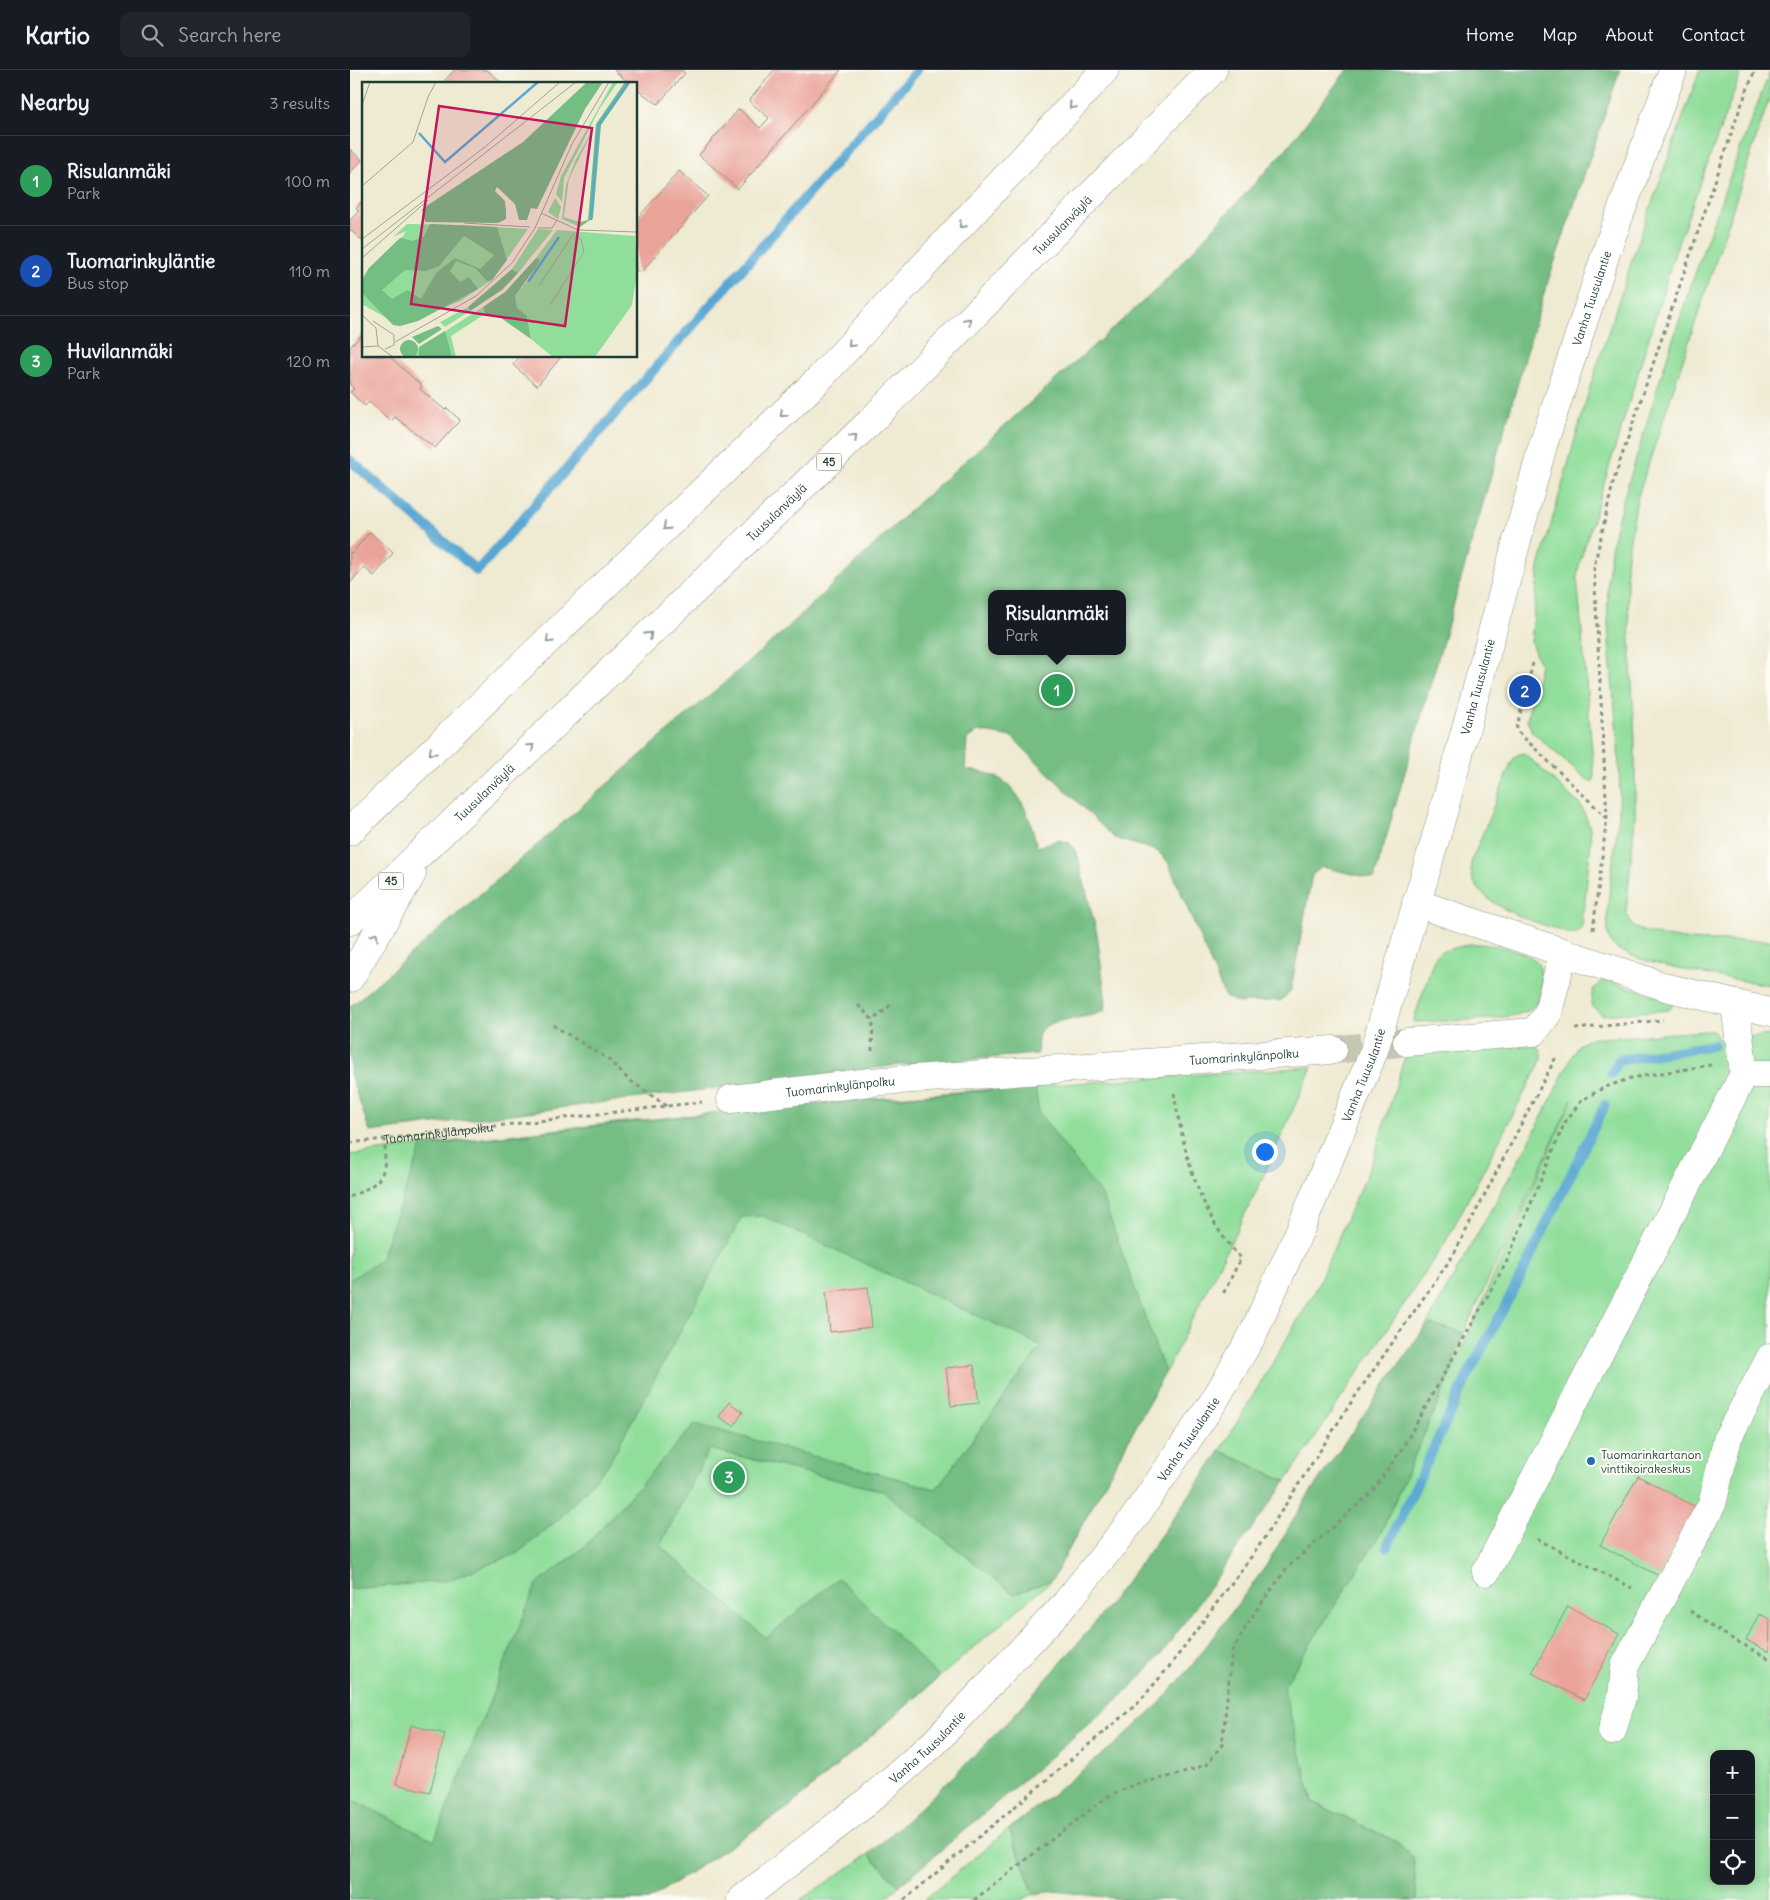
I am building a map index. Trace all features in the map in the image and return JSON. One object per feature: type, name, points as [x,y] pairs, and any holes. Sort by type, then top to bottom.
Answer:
[{"type":"main road","points":[[350,831],[818,380],[1105,70]]},
{"type":"main road","name":"Tuusulanväylä","points":[[350,921],[870,422],[1213,70]]},
{"type":"main road","name":"Vanha Tuusulantie","points":[[741,1900],[862,1806],[934,1744],[997,1679],[1066,1603],[1134,1518],[1214,1400],[1252,1336],[1300,1230],[1374,1051],[1490,644],[1543,445],[1609,244],[1673,70]]},
{"type":"main road","points":[[350,978],[432,841]]},
{"type":"main road","points":[[1416,903],[1669,988],[1770,1012]]},
{"type":"main road","points":[[1407,1042],[1534,1032],[1548,1013],[1563,952]]},
{"type":"main road","points":[[1486,1572],[1752,1070],[1735,1005]]},
{"type":"main road","name":"Tuomarinkylänpolku","points":[[731,1099],[870,1082],[1333,1050]]},
{"type":"main road","points":[[1612,1731],[1622,1697],[1624,1666],[1712,1504],[1728,1437],[1770,1358]]},
{"type":"path","points":[[1588,962],[1603,866],[1607,817],[1594,567],[1614,480],[1736,120],[1755,70]]},
{"type":"path","points":[[1533,664],[1516,730],[1607,817]]},
{"type":"path","points":[[858,1005],[873,1020],[892,1004]]},
{"type":"path","points":[[1570,1029],[1671,1020]]},
{"type":"path","points":[[552,1025],[608,1059],[628,1079],[667,1106]]},
{"type":"path","points":[[904,1900],[1137,1704],[1169,1667],[1257,1550],[1352,1402],[1454,1254],[1562,1046]]},
{"type":"path","points":[[1168,1060],[1189,1166],[1212,1217],[1241,1258],[1222,1296]]},
{"type":"path","points":[[974,1900],[1108,1796],[1136,1784],[1181,1774],[1208,1764],[1222,1745],[1232,1651],[1255,1612],[1287,1568],[1372,1492],[1402,1449],[1506,1263],[1565,1122],[1582,1100],[1603,1088],[1631,1078],[1752,1070]]},
{"type":"path","name":"Tuomarinkylänpolku","points":[[350,1143],[731,1099]]},
{"type":"path","points":[[350,1197],[369,1188],[381,1179],[385,1167],[386,1139]]},
{"type":"path","points":[[1510,1525],[1659,1602],[1683,1607],[1729,1637],[1770,1659]]},
{"type":"green space","points":[[1347,70],[1620,70],[1544,293],[1374,879],[1322,867],[1312,875],[1291,990],[1282,1000],[1239,1003],[1225,997],[1168,862],[1157,851],[1114,838],[1012,737],[978,731],[967,739],[965,770],[986,773],[1000,779],[1009,786],[1022,803],[1037,847],[1058,840],[1070,843],[1077,854],[1097,934],[1106,1002],[1105,1010],[1089,1016],[1058,1021],[1043,1028],[1038,1036],[1037,1054],[900,1065],[370,1132],[350,1074],[350,1007],[784,631],[916,505],[1157,289],[1283,153]]},
{"type":"green space","points":[[1700,70],[1742,70],[1677,246],[1577,576],[1594,774],[1594,780],[1590,782],[1532,732],[1527,719],[1540,665],[1531,642],[1539,567],[1589,390],[1640,236]]},
{"type":"green space","points":[[1770,72],[1770,96],[1637,499],[1626,562],[1635,741],[1635,819],[1626,912],[1633,927],[1666,937],[1700,941],[1770,940],[1770,985],[1660,965],[1638,958],[1621,951],[1611,943],[1607,919],[1619,811],[1618,750],[1608,626],[1609,565],[1614,533],[1687,298],[1735,162]]},
{"type":"green space","points":[[1524,753],[1581,806],[1590,827],[1591,840],[1582,929],[1577,934],[1570,934],[1508,911],[1481,892],[1473,879],[1471,865],[1473,858],[1512,761],[1517,755]]},
{"type":"green space","points":[[1470,944],[1507,948],[1533,959],[1538,964],[1541,975],[1540,994],[1536,1004],[1527,1011],[1505,1017],[1413,1022],[1434,959],[1440,952]]},
{"type":"green space","points":[[1602,981],[1609,981],[1668,1000],[1672,1003],[1672,1007],[1669,1010],[1602,1015],[1593,1007],[1592,999],[1594,989]]},
{"type":"green space","name":"Tuomarinkartanon vinttikoirakeskus","points":[[1704,1031],[1713,1031],[1719,1040],[1770,1035],[1770,1900],[1417,1900],[1413,1857],[1397,1842],[1313,1802],[1283,1687],[1380,1534],[1572,1099],[1464,1333],[1427,1324],[1534,1133],[1577,1046],[1588,1039]]},
{"type":"green space","points":[[1535,1045],[1540,1049],[1542,1057],[1539,1065],[1446,1241],[1286,1481],[1220,1451],[1314,1293],[1373,1159],[1406,1053]]},
{"type":"green space","points":[[1312,1067],[1258,1188],[1165,1373],[1052,1580],[789,1807],[648,1900],[350,1900],[350,1155],[470,1139],[830,1102]]},
{"type":"green space","points":[[1035,1086],[1039,1113],[1102,1196],[1165,1373],[1052,1580],[1014,1594],[883,1491],[709,1449],[660,1546],[766,1638],[838,1578],[939,1677],[789,1807],[648,1900],[350,1900],[350,1798],[434,1841],[536,1585],[584,1547],[695,1424],[936,1489],[1042,1346],[763,1216],[742,1217],[608,1465],[560,1518],[518,1553],[446,1581],[350,1589],[350,1280],[380,1260],[422,1146],[722,1112]]},
{"type":"green space","points":[[1427,1324],[1464,1333],[1445,1387],[1380,1534],[1283,1687],[1313,1802],[1397,1842],[1413,1857],[1417,1900],[1128,1900],[1055,1891],[1034,1894],[1009,1829],[1119,1741],[1160,1703],[1190,1668],[1266,1566],[1307,1497]]},
{"type":"green space","points":[[1220,1451],[1286,1481],[1160,1656],[1126,1692],[899,1886],[869,1854],[957,1773],[1041,1686],[1093,1625],[1126,1582]]},
{"type":"green space","points":[[1009,1829],[1034,1894],[1020,1900],[924,1900]]},
{"type":"green space","points":[[869,1854],[899,1886],[882,1900],[800,1900]]},
{"type":"building","points":[[454,70],[487,70],[501,82],[444,82]]},
{"type":"building","points":[[614,70],[681,70],[685,73],[658,104],[638,90],[638,82],[628,82]]},
{"type":"building","points":[[774,70],[841,70],[738,189],[699,155],[739,109],[760,128],[769,118],[749,101]]},
{"type":"building","points":[[350,149],[362,160],[350,173]]},
{"type":"building","points":[[679,171],[708,196],[640,273],[638,272],[638,218]]},
{"type":"building","points":[[362,201],[362,240],[350,230],[350,220],[359,211],[356,208]]},
{"type":"building","points":[[362,334],[362,358],[391,358],[422,386],[420,389],[445,410],[447,408],[460,420],[435,448],[395,417],[391,421],[369,402],[365,406],[350,392],[354,389],[350,385],[350,347]]},
{"type":"building","points":[[518,358],[560,358],[537,386],[513,365]]},
{"type":"building","points":[[370,532],[393,553],[374,576],[364,567],[350,583],[350,552],[352,553]]},
{"type":"building","points":[[868,1287],[872,1327],[830,1332],[826,1292]]},
{"type":"building","points":[[974,1365],[979,1403],[951,1406],[946,1368]]},
{"type":"building","points":[[729,1402],[743,1412],[734,1426],[719,1417]]},
{"type":"building","points":[[1638,1476],[1696,1507],[1659,1576],[1600,1545]]},
{"type":"building","points":[[1568,1606],[1619,1634],[1584,1700],[1532,1673]]},
{"type":"building","points":[[1759,1614],[1770,1619],[1769,1652],[1746,1640]]},
{"type":"building","points":[[411,1725],[445,1734],[430,1792],[396,1784]]},
{"type":"waterway","points":[[350,460],[477,571],[917,70]]},
{"type":"waterway","points":[[1611,1074],[1619,1060],[1714,1045]]},
{"type":"waterway","points":[[1387,1547],[1471,1369],[1519,1280],[1605,1105]]},
{"type":"tunnel","points":[[1333,1050],[1407,1042]]},
{"type":"place","name":"Risulanmäki","points":[[1057,690]]},
{"type":"place","name":"Tuomarinkyläntie","points":[[1525,691]]},
{"type":"place","name":"Tuomarinkartanon vinttikoirakeskus","points":[[1591,1461]]},
{"type":"place","name":"Huvilanmäki","points":[[729,1477]]}]
